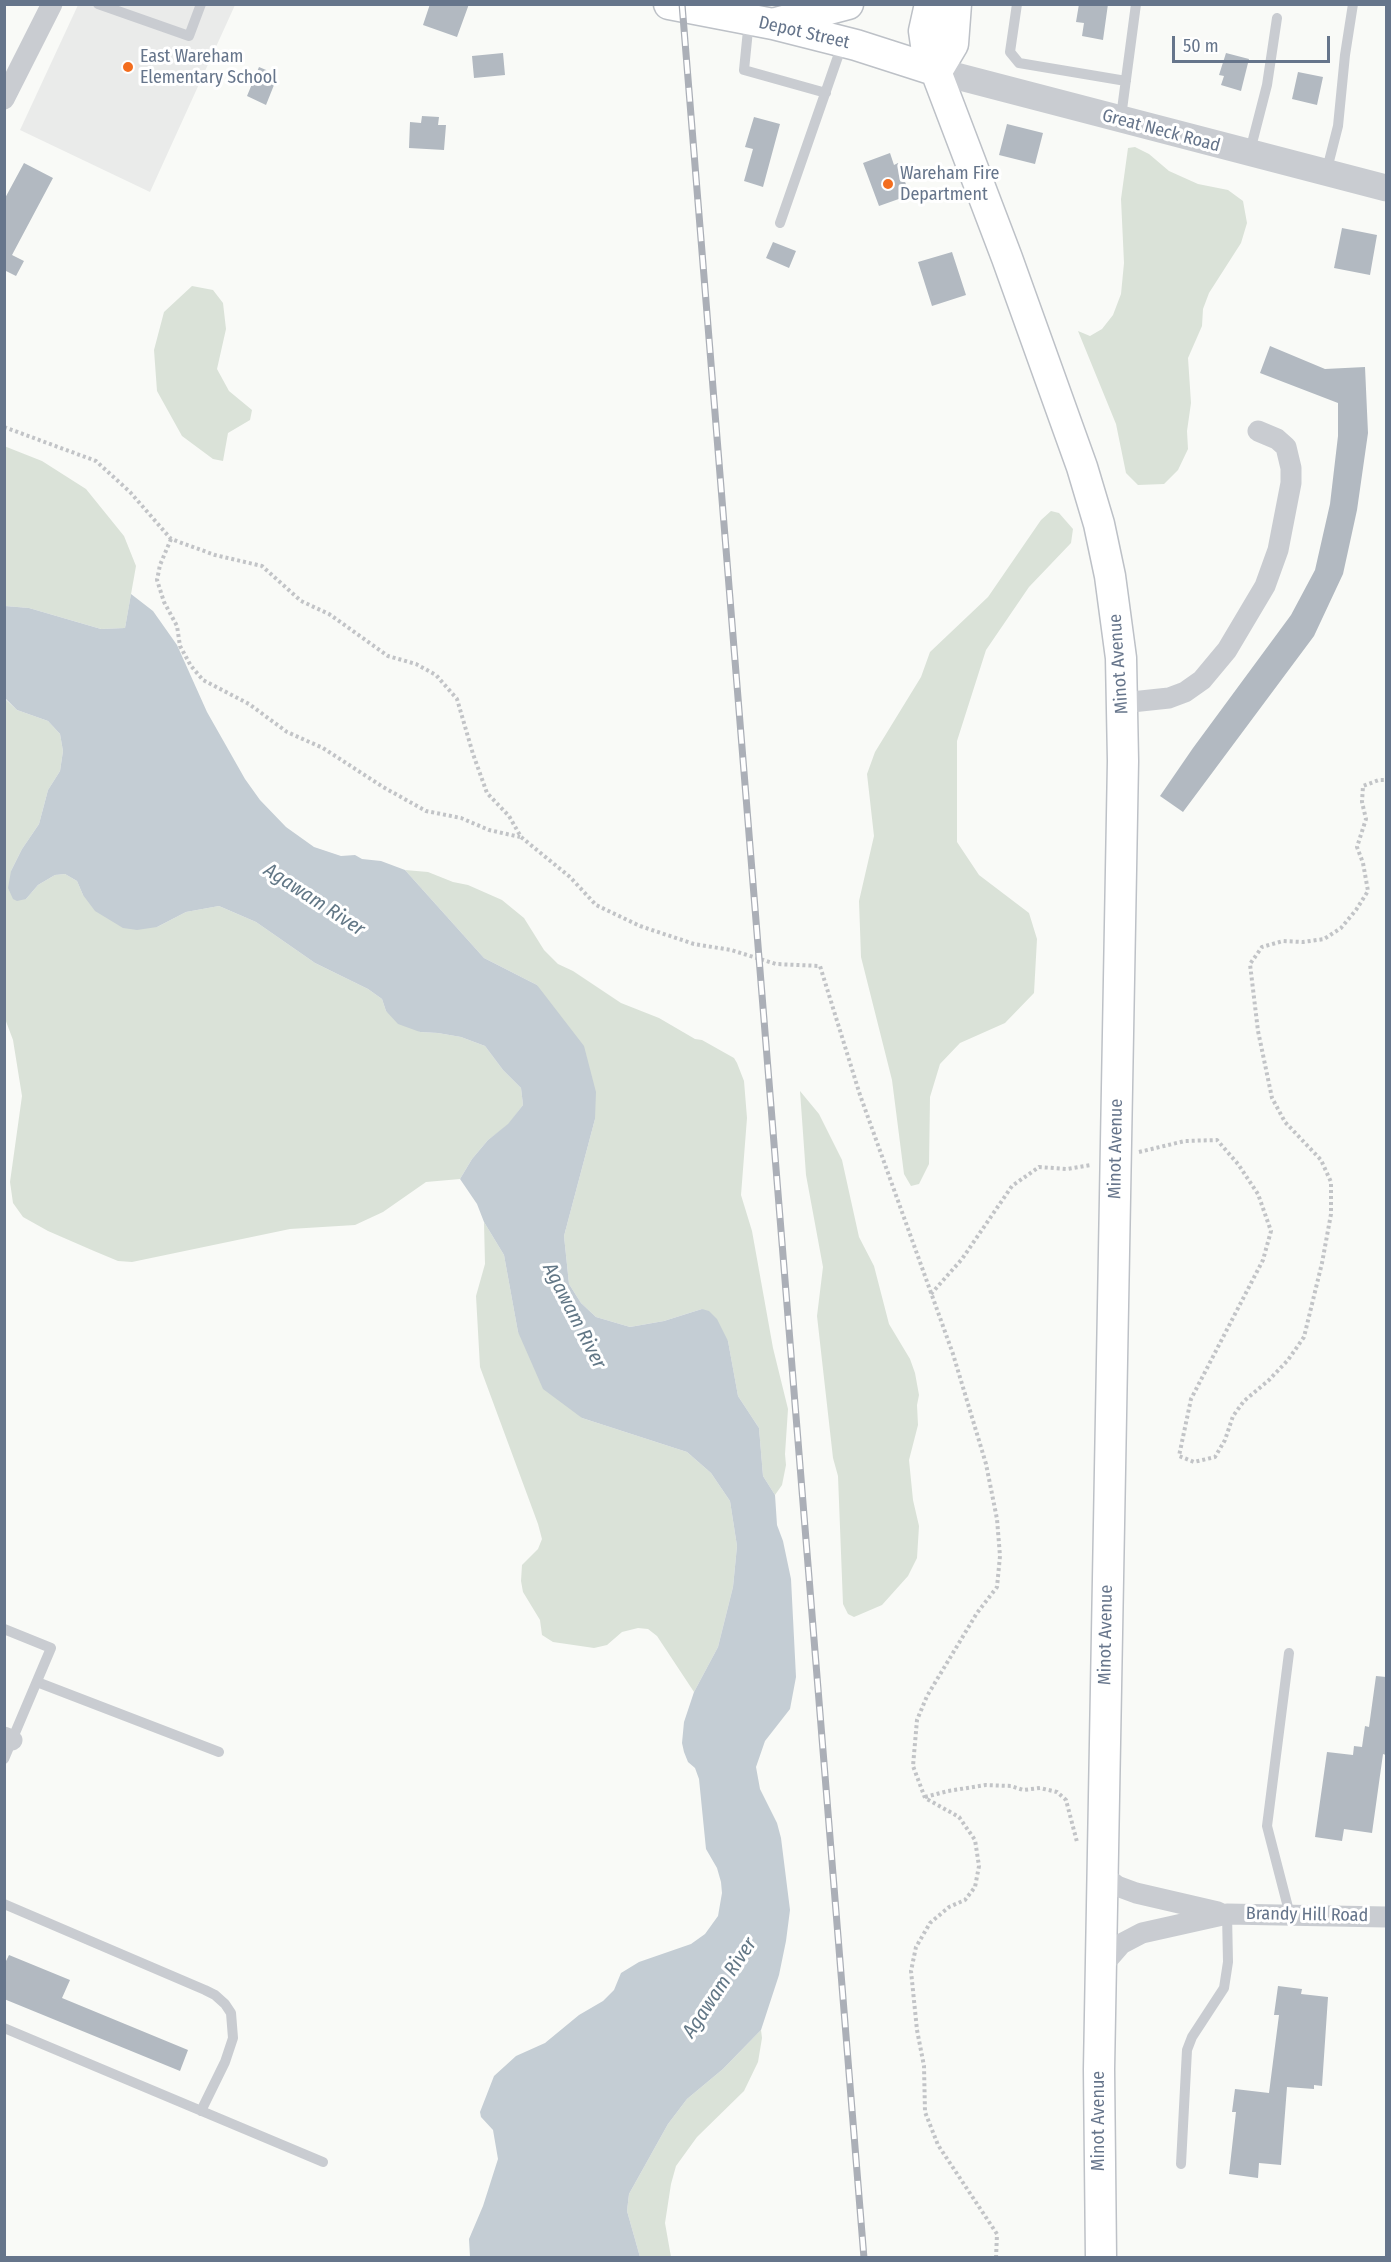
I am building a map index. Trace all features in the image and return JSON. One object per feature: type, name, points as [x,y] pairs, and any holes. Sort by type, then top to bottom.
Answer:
[{"type":"main road","name":"Depot Street","points":[[669,4],[764,19],[937,71]]},
{"type":"main road","points":[[764,19],[848,4]]},
{"type":"main road","name":"Minot Avenue","points":[[930,4],[924,32],[926,45],[1007,258],[1082,467],[1099,524],[1118,625],[1122,703],[1102,1870],[1099,2180],[1101,2258]]},
{"type":"main road","points":[[937,71],[953,44],[956,4]]},
{"type":"street","points":[[4,99],[52,4]]},
{"type":"street","name":"Great Neck Road","points":[[937,71],[1386,188]]},
{"type":"street","points":[[1122,703],[1169,698],[1185,692],[1202,680],[1227,650],[1265,586],[1278,550],[1291,483],[1291,468],[1286,447],[1277,439],[1258,431]]},
{"type":"street","name":"Brandy Hill Road","points":[[1102,1870],[1118,1886],[1136,1893],[1227,1914],[1386,1917]]},
{"type":"street","name":"Brandy Hill Road","points":[[1101,1967],[1121,1944],[1142,1933],[1227,1914]]},
{"type":"lane","points":[[98,4],[189,36],[201,4]]},
{"type":"lane","points":[[1017,4],[1010,52],[1018,63],[1126,81]]},
{"type":"lane","points":[[1121,120],[1136,4]]},
{"type":"lane","points":[[1326,173],[1338,126],[1353,4]]},
{"type":"lane","points":[[1249,154],[1267,85],[1277,18]]},
{"type":"lane","points":[[764,19],[744,70],[826,93]]},
{"type":"lane","points":[[780,224],[843,42]]},
{"type":"lane","points":[[4,1629],[51,1648],[7,1746]]},
{"type":"lane","points":[[1289,1653],[1267,1826],[1290,1915]]},
{"type":"lane","points":[[37,1682],[219,1752]]},
{"type":"lane","points":[[4,1904],[205,1990],[225,2004],[231,2013],[232,2038],[225,2062],[201,2112]]},
{"type":"lane","points":[[1181,2164],[1187,2050],[1192,2037],[1224,1988],[1228,1974],[1227,1914]]},
{"type":"lane","points":[[4,2028],[322,2162]]},
{"type":"path","points":[[4,428],[96,461],[130,492],[171,539],[215,555],[262,566],[301,601],[330,614],[388,656],[416,664],[436,675],[457,699],[487,793],[509,816],[521,837],[570,877],[597,905],[640,926],[694,944],[731,950],[776,964],[820,966],[860,1095],[953,1354],[986,1464],[997,1519],[1000,1556],[997,1587],[977,1613],[927,1696],[917,1720],[913,1766],[925,1797],[959,1817],[975,1840],[979,1866],[975,1887],[965,1900],[948,1907],[930,1923],[916,1947],[911,1971],[913,2000],[924,2066],[925,2112],[938,2145],[997,2234],[996,2258]]},
{"type":"path","points":[[171,539],[160,565],[157,580],[164,602],[177,626],[180,646],[191,666],[203,680],[249,704],[286,732],[323,748],[383,787],[426,811],[461,818],[489,830],[521,837]]},
{"type":"path","points":[[931,1294],[962,1259],[1012,1186],[1039,1167],[1067,1168],[1185,1141],[1217,1140],[1238,1164],[1258,1194],[1271,1231],[1263,1260],[1191,1399],[1179,1456],[1194,1462],[1215,1457],[1225,1440],[1233,1416],[1244,1401],[1269,1380],[1304,1337],[1331,1214],[1331,1182],[1322,1160],[1285,1122],[1272,1098],[1258,1031],[1250,964],[1262,947],[1282,941],[1303,942],[1324,939],[1341,928],[1356,910],[1368,891],[1363,863],[1357,847],[1366,819],[1362,802],[1363,786],[1378,780],[1386,780]]},
{"type":"path","points":[[925,1797],[986,1785],[1011,1786],[1023,1790],[1040,1788],[1057,1792],[1066,1800],[1075,1839],[1082,1850],[1102,1870]]},
{"type":"shaded area","name":"East Wareham Elementary School","points":[[78,5],[235,5],[150,192],[20,130]]},
{"type":"shaded area","points":[[1135,147],[1149,154],[1169,171],[1198,184],[1228,190],[1243,201],[1247,223],[1241,243],[1209,293],[1203,309],[1202,326],[1188,358],[1191,403],[1187,431],[1188,449],[1178,470],[1164,484],[1138,485],[1126,473],[1116,424],[1078,331],[1090,336],[1102,329],[1113,315],[1121,294],[1124,263],[1121,199],[1128,148]]},
{"type":"shaded area","points":[[192,286],[213,290],[223,303],[226,329],[217,369],[229,391],[252,410],[250,420],[228,433],[223,461],[213,459],[182,436],[157,391],[154,350],[164,312]]},
{"type":"shaded area","points":[[4,446],[42,461],[86,489],[124,536],[136,566],[125,628],[101,629],[29,608],[5,606]]},
{"type":"shaded area","points":[[1051,511],[1059,513],[1073,529],[1071,543],[1029,587],[986,650],[957,741],[957,842],[979,875],[1029,913],[1037,939],[1034,993],[1005,1023],[960,1043],[940,1064],[930,1097],[929,1164],[919,1184],[911,1186],[904,1174],[892,1080],[861,957],[859,901],[874,836],[867,774],[875,752],[921,677],[930,652],[988,597],[1041,520]]},
{"type":"shaded area","points":[[4,698],[17,710],[48,721],[60,734],[63,751],[60,771],[48,790],[39,824],[22,849],[11,871],[26,899],[38,885],[55,875],[65,874],[77,881],[83,895],[157,927],[186,912],[219,906],[256,922],[315,963],[368,989],[382,999],[386,1011],[420,1032],[461,1037],[485,1046],[503,1070],[521,1088],[523,1105],[508,1125],[488,1140],[472,1159],[460,1179],[426,1182],[383,1212],[355,1225],[290,1229],[132,1262],[118,1261],[48,1231],[23,1217],[13,1203],[10,1182],[22,1096],[13,1040],[4,1016]]},
{"type":"shaded area","points":[[405,870],[428,872],[468,885],[502,900],[524,918],[544,950],[558,964],[573,971],[621,1003],[659,1018],[695,1039],[702,1040],[734,1058],[737,1063],[744,1081],[747,1118],[741,1195],[752,1231],[773,1348],[788,1409],[786,1465],[782,1485],[775,1495],[763,1476],[759,1428],[738,1396],[728,1341],[702,1309],[664,1321],[630,1327],[596,1317],[581,1303],[569,1284],[564,1236],[595,1119],[537,985],[484,958]]},
{"type":"shaded area","points":[[800,1091],[819,1114],[842,1160],[859,1237],[874,1266],[889,1324],[910,1359],[919,1395],[918,1425],[909,1460],[913,1500],[919,1526],[917,1558],[908,1576],[882,1605],[854,1617],[848,1614],[843,1604],[838,1476],[833,1458],[817,1316],[823,1267],[806,1175]]},
{"type":"shaded area","points":[[484,1222],[504,1255],[518,1332],[582,1418],[687,1452],[711,1473],[730,1501],[737,1546],[733,1587],[718,1647],[694,1692],[657,1636],[648,1629],[638,1628],[622,1632],[607,1645],[594,1648],[553,1642],[542,1635],[540,1620],[523,1592],[521,1581],[522,1565],[538,1549],[542,1539],[480,1367],[476,1296],[485,1264]]},
{"type":"shaded area","points":[[761,2030],[758,2062],[744,2091],[697,2137],[676,2166],[665,2223],[671,2257],[640,2257],[627,2211],[629,2194],[668,2124],[687,2099],[723,2069]]},
{"type":"water","name":"Agawam River","points":[[131,594],[153,611],[177,645],[207,712],[245,779],[260,800],[286,827],[314,847],[341,856],[355,855],[362,859],[381,861],[405,870],[484,958],[537,985],[584,1046],[596,1092],[595,1119],[564,1236],[569,1284],[581,1303],[596,1317],[630,1327],[664,1321],[702,1309],[709,1311],[717,1319],[728,1341],[738,1396],[759,1428],[763,1476],[775,1495],[777,1525],[791,1579],[796,1677],[790,1709],[765,1741],[756,1767],[760,1789],[777,1823],[781,1838],[790,1910],[786,1941],[779,1975],[761,2030],[723,2069],[687,2099],[668,2124],[629,2194],[627,2211],[640,2257],[470,2257],[469,2239],[483,2206],[498,2159],[493,2130],[481,2117],[480,2112],[494,2076],[516,2056],[545,2043],[579,2015],[603,2001],[614,1990],[621,1973],[639,1962],[691,1944],[705,1934],[718,1916],[722,1893],[721,1882],[717,1868],[706,1849],[699,1779],[695,1768],[688,1762],[682,1743],[684,1722],[694,1692],[718,1647],[733,1587],[737,1546],[730,1501],[711,1473],[687,1452],[582,1418],[543,1389],[518,1332],[504,1255],[484,1222],[477,1204],[460,1179],[472,1159],[488,1140],[508,1124],[523,1105],[521,1088],[503,1070],[485,1046],[461,1037],[420,1032],[398,1024],[386,1011],[382,999],[368,989],[315,963],[256,922],[219,906],[186,912],[157,927],[137,930],[123,928],[95,911],[83,895],[77,881],[65,874],[55,875],[38,885],[26,899],[17,901],[13,899],[8,888],[11,871],[22,849],[39,824],[48,790],[60,771],[63,751],[60,734],[48,721],[17,710],[5,698],[5,606],[29,608],[101,629],[125,628]]},
{"type":"building","points":[[430,4],[469,4],[457,37],[423,25]]},
{"type":"building","points":[[1079,4],[1108,4],[1103,40],[1082,36],[1084,23],[1076,22]]},
{"type":"building","points":[[503,53],[505,75],[474,78],[472,56]]},
{"type":"building","points":[[1226,53],[1249,59],[1241,91],[1221,85],[1224,76],[1219,75]]},
{"type":"building","points":[[259,67],[278,75],[266,105],[247,96]]},
{"type":"building","points":[[1298,72],[1323,77],[1317,105],[1292,99]]},
{"type":"building","points":[[422,116],[439,117],[438,125],[446,125],[444,150],[409,148],[410,122],[421,123]]},
{"type":"building","points":[[754,117],[780,124],[763,187],[744,181],[753,149],[745,147]]},
{"type":"building","points":[[1007,124],[1043,133],[1035,164],[999,155]]},
{"type":"building","points":[[890,153],[894,165],[898,163],[910,195],[879,206],[863,163]]},
{"type":"building","points":[[24,163],[53,178],[12,255],[24,261],[16,276],[4,270],[4,200]]},
{"type":"building","points":[[1342,228],[1377,235],[1370,275],[1334,268]]},
{"type":"building","points":[[773,242],[796,251],[789,268],[766,258]]},
{"type":"building","points":[[952,252],[966,295],[932,306],[918,262]]},
{"type":"building","points":[[1270,346],[1325,369],[1365,367],[1368,433],[1357,510],[1343,574],[1314,636],[1183,812],[1160,796],[1291,615],[1315,570],[1330,504],[1338,436],[1338,403],[1260,373]]},
{"type":"building","points":[[1376,1676],[1386,1677],[1386,1755],[1383,1754],[1372,1833],[1344,1829],[1342,1841],[1315,1837],[1327,1752],[1353,1755],[1354,1746],[1362,1747],[1365,1726],[1369,1727]]},
{"type":"building","points":[[9,1955],[70,1980],[62,1998],[188,2050],[180,2071],[4,1999],[4,1965]]},
{"type":"building","points":[[1278,1986],[1302,1989],[1301,1994],[1328,1997],[1322,2086],[1314,2085],[1314,2089],[1287,2087],[1281,2165],[1259,2163],[1258,2178],[1229,2174],[1236,2112],[1232,2112],[1235,2089],[1269,2093],[1279,2015],[1274,2015]]},
{"type":"railway","points":[[682,4],[864,2258]]},
{"type":"place","name":"East Wareham Elementary School","points":[[128,67]]},
{"type":"place","name":"Wareham Fire Department","points":[[888,184]]}]
